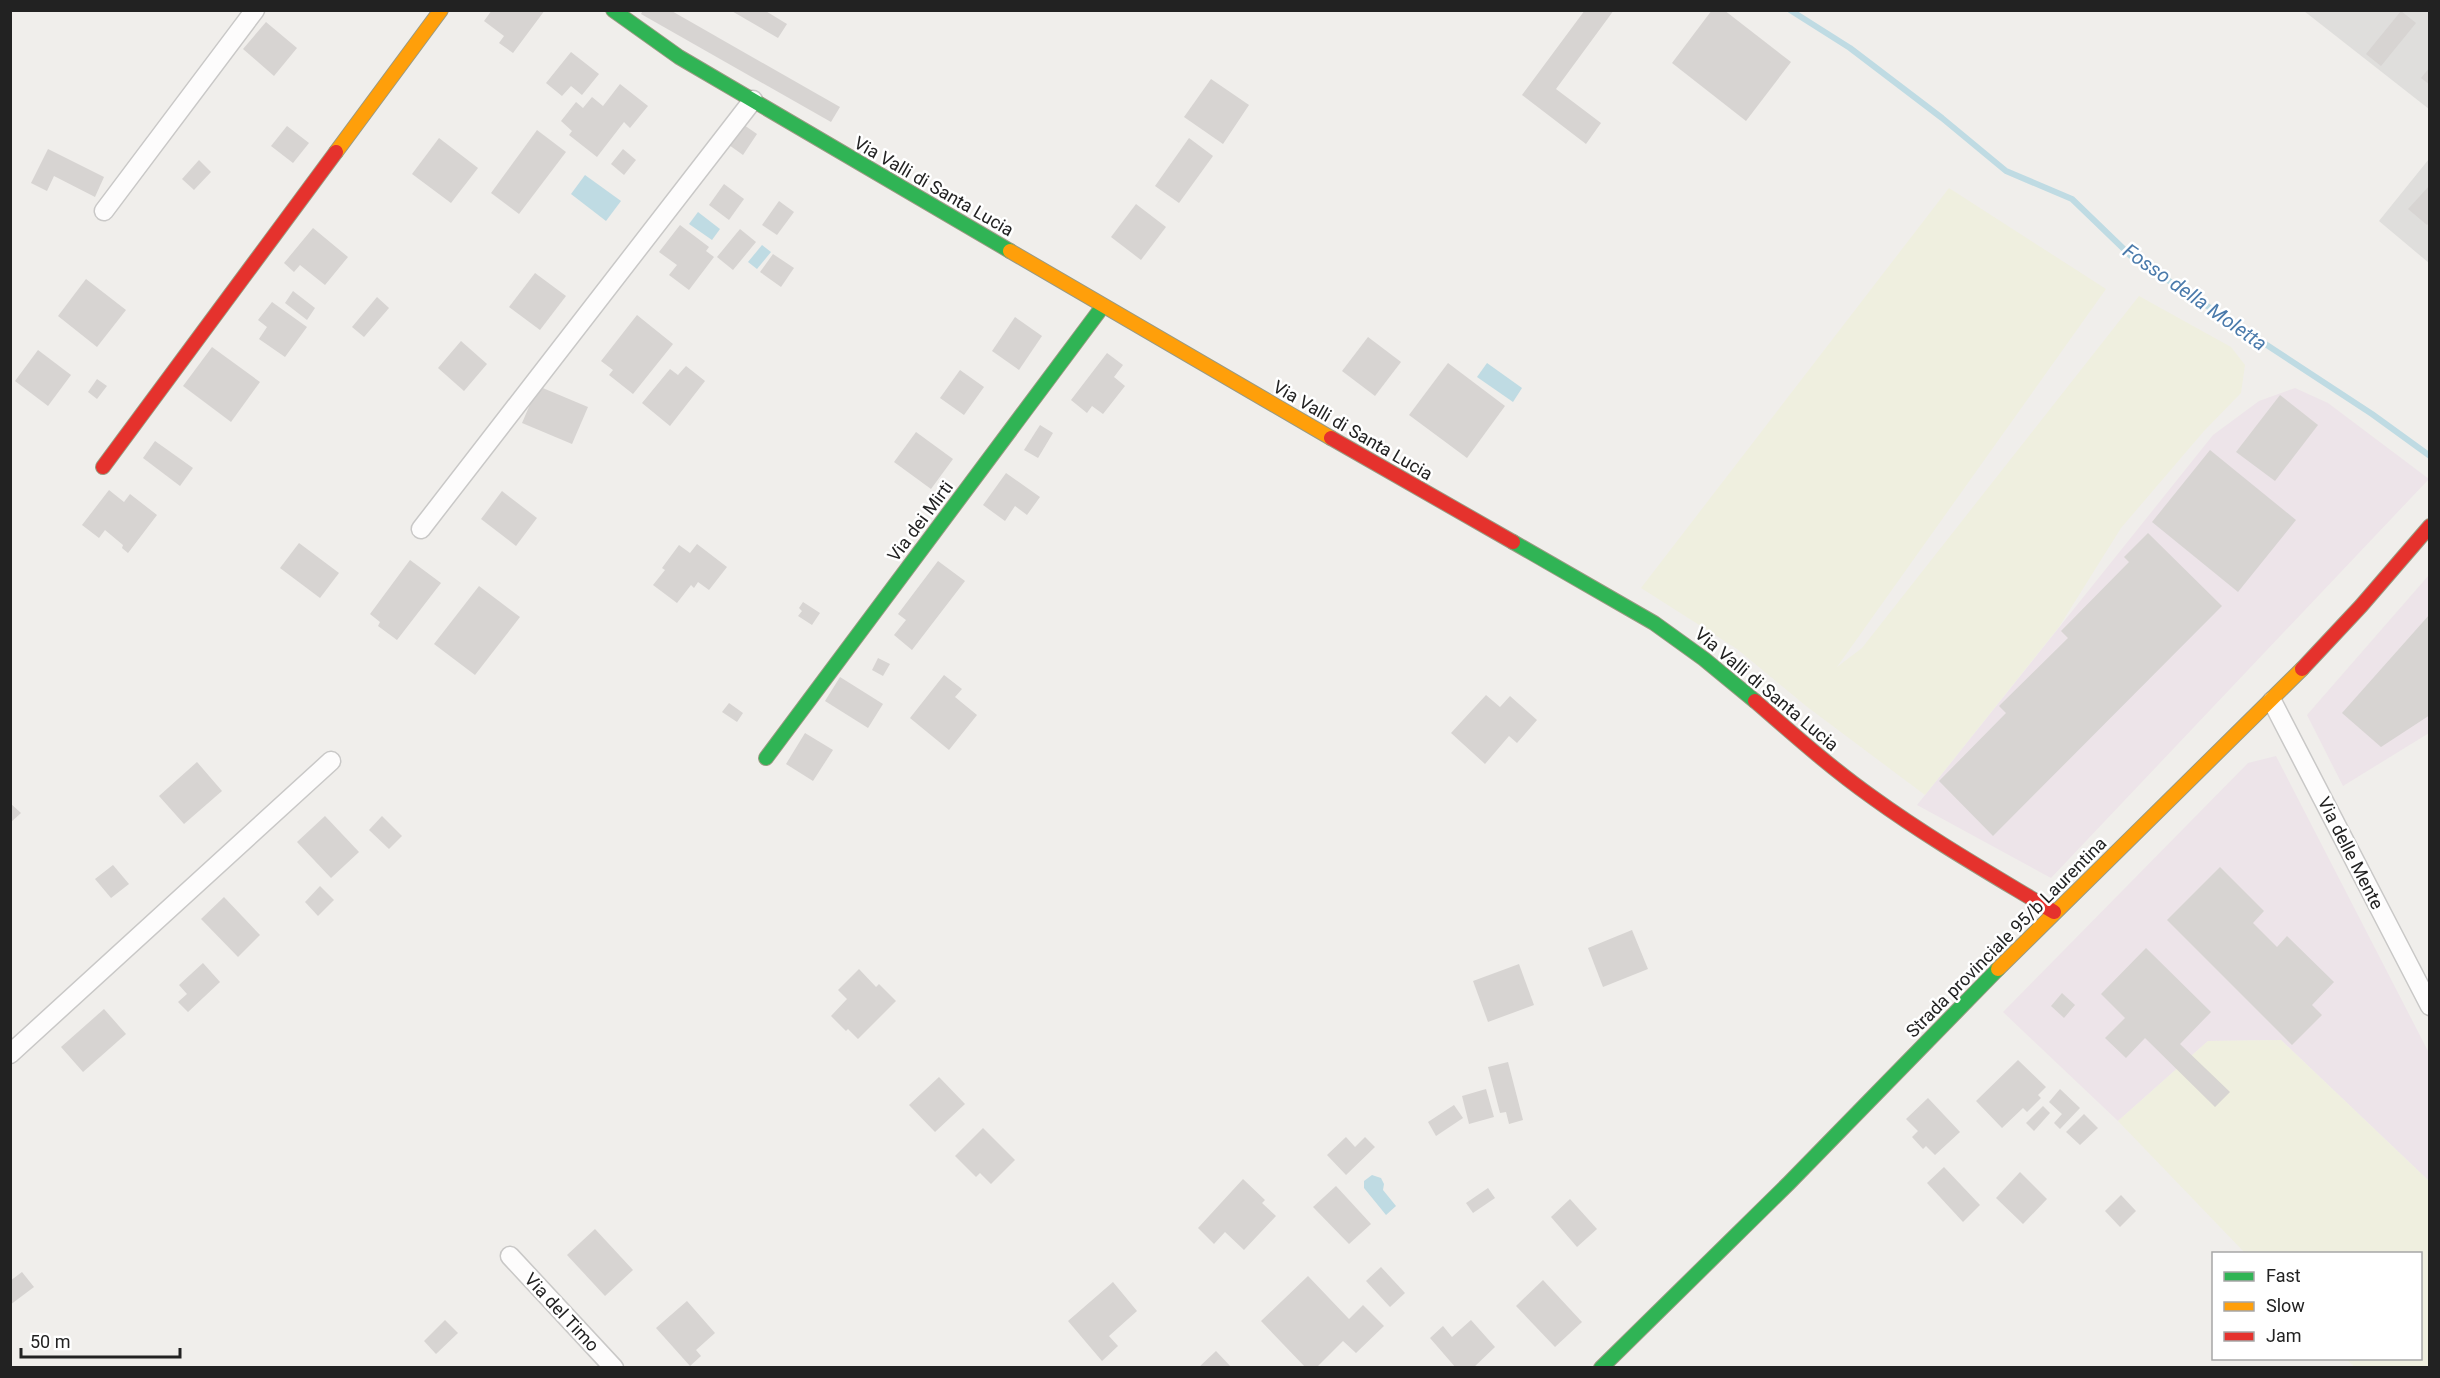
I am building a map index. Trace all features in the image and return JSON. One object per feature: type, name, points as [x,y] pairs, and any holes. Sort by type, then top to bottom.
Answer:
[{"type":"street","points":[[104,211],[255,10]]},
{"type":"street","points":[[103,468],[441,10]]},
{"type":"street","name":"Via Valli di Santa Lucia","points":[[613,10],[670,51],[753,100],[1103,306],[1654,623],[1708,662],[1860,788],[1915,826],[2054,912]]},
{"type":"street","points":[[421,529],[753,100]]},
{"type":"street","name":"Via dei Mirti","points":[[766,758],[1103,306]]},
{"type":"street","name":"Strada provinciale 95/b Laurentina","points":[[1601,1368],[1789,1184],[2054,912],[2272,701],[2361,606],[2430,526]]},
{"type":"street","name":"Via delle Mente","points":[[2272,701],[2430,1006]]},
{"type":"street","points":[[10,1054],[331,761]]},
{"type":"street","name":"Via del Timo","points":[[510,1256],[614,1368]]},
{"type":"shaded area","points":[[2304,11],[2429,11],[2429,109]]},
{"type":"shaded area","points":[[2429,159],[2429,263],[2379,221]]},
{"type":"shaded area","points":[[2295,388],[2328,403],[2429,479],[2051,878],[1917,805],[2213,435],[2259,401]]},
{"type":"shaded area","points":[[2429,575],[2429,733],[2343,786],[2307,715]]},
{"type":"shaded area","points":[[2276,756],[2429,1053],[2429,1181],[2281,1040],[2208,1041],[2118,1121],[2003,1012],[2248,763]]},
{"type":"green space","points":[[1949,188],[2106,289],[1837,667],[1862,648],[2139,296],[2231,347],[2245,365],[2241,393],[2204,431],[2121,528],[2059,627],[1925,795],[1806,706],[1737,649],[1641,588]]},
{"type":"green space","points":[[2281,1040],[2429,1181],[2429,1367],[2355,1367],[2347,1360],[2422,1360],[2422,1252],[2244,1252],[2118,1121],[2208,1041]]},
{"type":"water","points":[[585,175],[621,201],[606,221],[571,194]]},
{"type":"water","points":[[698,212],[720,229],[712,240],[689,224]]},
{"type":"water","points":[[762,245],[771,252],[757,269],[748,262]]},
{"type":"water","points":[[1487,363],[1522,388],[1513,402],[1477,377]]},
{"type":"water","points":[[1372,1175],[1381,1178],[1384,1184],[1383,1190],[1396,1206],[1386,1215],[1364,1188],[1364,1181]]},
{"type":"building","points":[[492,10],[545,10],[513,53],[499,43],[504,36],[484,21]]},
{"type":"building","points":[[643,10],[670,10],[840,107],[831,122],[641,14]]},
{"type":"building","points":[[730,10],[764,10],[787,24],[778,38]]},
{"type":"building","points":[[1585,10],[1614,10],[1556,89],[1601,123],[1586,144],[1522,95]]},
{"type":"building","points":[[1712,10],[1724,10],[1791,62],[1746,121],[1672,63]]},
{"type":"building","points":[[2401,11],[2416,23],[2381,66],[2366,54]]},
{"type":"building","points":[[266,22],[297,48],[274,76],[243,49]]},
{"type":"building","points":[[571,52],[599,74],[582,95],[571,86],[562,96],[546,83]]},
{"type":"building","points":[[2430,67],[2430,85],[2421,78]]},
{"type":"building","points":[[1211,79],[1249,105],[1223,144],[1184,117]]},
{"type":"building","points":[[620,84],[648,106],[630,128],[624,122],[597,157],[569,135],[572,131],[561,121],[576,102],[583,108],[592,97],[603,106]]},
{"type":"building","points":[[744,125],[757,134],[743,155],[729,145]]},
{"type":"building","points":[[287,126],[309,143],[293,163],[271,146]]},
{"type":"building","points":[[537,130],[566,152],[519,214],[491,193]]},
{"type":"building","points":[[439,138],[478,168],[451,203],[412,174]]},
{"type":"building","points":[[1189,138],[1213,156],[1179,203],[1155,186]]},
{"type":"building","points":[[48,149],[104,177],[95,197],[54,176],[47,191],[31,183]]},
{"type":"building","points":[[623,149],[636,160],[624,175],[611,164]]},
{"type":"building","points":[[199,160],[211,172],[194,190],[182,179]]},
{"type":"building","points":[[724,184],[744,199],[729,220],[709,205]]},
{"type":"building","points":[[2430,185],[2430,222],[2427,225],[2408,209]]},
{"type":"building","points":[[779,201],[794,212],[777,235],[762,225]]},
{"type":"building","points":[[1136,204],[1166,227],[1141,260],[1111,237]]},
{"type":"building","points":[[680,225],[709,247],[706,251],[714,257],[689,290],[669,275],[677,265],[659,252]]},
{"type":"building","points":[[313,228],[348,257],[325,285],[300,265],[294,272],[284,263]]},
{"type":"building","points":[[740,229],[756,242],[733,270],[717,257]]},
{"type":"building","points":[[773,254],[794,268],[781,287],[760,272]]},
{"type":"building","points":[[535,273],[566,296],[540,330],[509,307]]},
{"type":"building","points":[[86,279],[126,310],[97,347],[58,316]]},
{"type":"building","points":[[293,291],[315,308],[307,320],[285,303]]},
{"type":"building","points":[[377,297],[389,308],[364,337],[352,327]]},
{"type":"building","points":[[272,302],[307,327],[285,357],[259,339],[267,327],[258,320]]},
{"type":"building","points":[[637,315],[673,344],[633,394],[609,375],[613,370],[601,361]]},
{"type":"building","points":[[1015,317],[1042,336],[1019,370],[992,351]]},
{"type":"building","points":[[1368,337],[1401,362],[1375,396],[1342,371]]},
{"type":"building","points":[[461,341],[487,364],[464,391],[438,368]]},
{"type":"building","points":[[212,347],[260,382],[231,422],[183,386]]},
{"type":"building","points":[[38,350],[71,375],[48,406],[15,381]]},
{"type":"building","points":[[1107,353],[1123,365],[1114,377],[1125,386],[1103,414],[1092,406],[1087,413],[1071,400]]},
{"type":"building","points":[[1448,363],[1505,406],[1467,458],[1409,415]]},
{"type":"building","points":[[686,366],[705,381],[670,426],[642,403],[670,369],[678,375]]},
{"type":"building","points":[[960,370],[984,387],[964,415],[940,398]]},
{"type":"building","points":[[97,379],[107,386],[97,399],[88,392]]},
{"type":"building","points":[[538,386],[588,407],[572,444],[522,423]]},
{"type":"building","points":[[2280,395],[2318,425],[2275,481],[2236,452]]},
{"type":"building","points":[[1040,425],[1053,433],[1038,458],[1024,450]]},
{"type":"building","points":[[916,432],[953,459],[931,489],[894,462]]},
{"type":"building","points":[[155,441],[193,468],[180,486],[143,458]]},
{"type":"building","points":[[2210,450],[2296,520],[2238,592],[2152,522]]},
{"type":"building","points":[[1006,473],[1040,497],[1027,515],[1015,506],[1005,521],[983,505]]},
{"type":"building","points":[[109,490],[124,502],[130,494],[157,515],[128,553],[122,548],[123,545],[105,530],[99,538],[82,525]]},
{"type":"building","points":[[502,491],[537,518],[516,546],[481,519]]},
{"type":"building","points":[[2148,533],[2222,606],[1993,836],[1939,781],[2006,713],[1999,706],[2068,638],[2061,631],[2129,562],[2124,557]]},
{"type":"building","points":[[299,543],[339,573],[320,598],[280,568]]},
{"type":"building","points":[[697,544],[727,567],[709,590],[698,582],[694,588],[691,585],[677,603],[653,585],[665,570],[662,568],[679,545],[690,553]]},
{"type":"building","points":[[410,560],[441,583],[397,640],[378,626],[380,622],[370,614]]},
{"type":"building","points":[[938,561],[965,581],[912,650],[894,635],[906,620],[898,614]]},
{"type":"building","points":[[479,586],[520,617],[475,675],[434,644]]},
{"type":"building","points":[[803,602],[820,613],[812,625],[798,616],[802,611],[799,608]]},
{"type":"building","points":[[2430,614],[2430,715],[2381,747],[2342,713]]},
{"type":"building","points":[[878,658],[890,664],[883,676],[872,670]]},
{"type":"building","points":[[944,675],[962,689],[955,697],[977,715],[949,750],[910,718]]},
{"type":"building","points":[[840,677],[883,704],[868,728],[825,701]]},
{"type":"building","points":[[1486,695],[1500,707],[1510,696],[1537,720],[1517,743],[1509,736],[1485,764],[1451,733]]},
{"type":"building","points":[[729,703],[743,713],[737,722],[722,712]]},
{"type":"building","points":[[805,733],[833,750],[813,781],[786,764]]},
{"type":"building","points":[[197,762],[222,791],[184,824],[159,796]]},
{"type":"building","points":[[10,803],[21,813],[10,823]]},
{"type":"building","points":[[325,816],[359,852],[331,878],[297,842]]},
{"type":"building","points":[[382,816],[402,836],[389,849],[369,830]]},
{"type":"building","points":[[113,865],[129,884],[111,898],[95,879]]},
{"type":"building","points":[[2220,867],[2264,911],[2253,923],[2277,947],[2287,936],[2334,982],[2312,1005],[2322,1015],[2292,1045],[2167,920]]},
{"type":"building","points":[[320,886],[334,900],[318,916],[305,902]]},
{"type":"building","points":[[224,897],[260,935],[238,957],[201,919]]},
{"type":"building","points":[[1632,930],[1648,969],[1603,987],[1588,948]]},
{"type":"building","points":[[2146,948],[2211,1012],[2180,1044],[2230,1092],[2215,1107],[2145,1038],[2126,1058],[2105,1038],[2125,1018],[2101,994]]},
{"type":"building","points":[[203,963],[220,982],[188,1012],[178,1002],[187,994],[179,985]]},
{"type":"building","points":[[1519,964],[1534,1005],[1488,1022],[1473,981]]},
{"type":"building","points":[[859,969],[876,987],[879,984],[896,1001],[858,1039],[831,1016],[847,999],[838,990]]},
{"type":"building","points":[[2062,993],[2075,1005],[2064,1018],[2051,1006]]},
{"type":"building","points":[[104,1009],[126,1034],[83,1072],[61,1047]]},
{"type":"building","points":[[2018,1060],[2046,1087],[2038,1095],[2041,1098],[2027,1112],[2023,1108],[2002,1128],[1976,1101]]},
{"type":"building","points":[[1508,1062],[1523,1120],[1509,1124],[1506,1112],[1500,1113],[1488,1067]]},
{"type":"building","points":[[939,1077],[965,1104],[935,1132],[909,1105]]},
{"type":"building","points":[[1486,1089],[1494,1117],[1469,1124],[1462,1096]]},
{"type":"building","points":[[2060,1089],[2080,1108],[2060,1129],[2054,1123],[2062,1114],[2049,1102]]},
{"type":"building","points":[[1928,1098],[1960,1132],[1935,1155],[1926,1146],[1923,1149],[1912,1137],[1918,1131],[1906,1119]]},
{"type":"building","points":[[1454,1105],[1463,1118],[1436,1136],[1428,1122]]},
{"type":"building","points":[[2043,1106],[2050,1113],[2034,1131],[2026,1123]]},
{"type":"building","points":[[2084,1114],[2098,1128],[2080,1145],[2066,1132]]},
{"type":"building","points":[[983,1128],[1015,1160],[991,1184],[980,1173],[976,1177],[955,1156]]},
{"type":"building","points":[[1346,1137],[1355,1147],[1365,1137],[1375,1147],[1346,1175],[1327,1155]]},
{"type":"building","points":[[1944,1167],[1980,1205],[1963,1222],[1927,1183]]},
{"type":"building","points":[[2020,1172],[2047,1199],[2023,1224],[1996,1198]]},
{"type":"building","points":[[1243,1179],[1265,1200],[1262,1203],[1276,1216],[1244,1250],[1225,1232],[1214,1244],[1198,1228]]},
{"type":"building","points":[[1336,1186],[1371,1224],[1349,1244],[1313,1207]]},
{"type":"building","points":[[1488,1188],[1495,1198],[1473,1213],[1466,1203]]},
{"type":"building","points":[[2121,1195],[2136,1211],[2120,1227],[2105,1211]]},
{"type":"building","points":[[1570,1199],[1597,1229],[1577,1247],[1551,1217]]},
{"type":"building","points":[[595,1229],[633,1270],[605,1296],[567,1255]]},
{"type":"building","points":[[1381,1267],[1405,1293],[1390,1307],[1366,1281]]},
{"type":"building","points":[[22,1272],[34,1287],[10,1305],[10,1281]]},
{"type":"building","points":[[1308,1276],[1349,1319],[1363,1305],[1384,1326],[1356,1353],[1343,1341],[1316,1368],[1306,1368],[1261,1321]]},
{"type":"building","points":[[1543,1280],[1582,1322],[1555,1347],[1516,1306]]},
{"type":"building","points":[[1113,1282],[1137,1311],[1109,1336],[1118,1346],[1102,1361],[1068,1321]]},
{"type":"building","points":[[687,1301],[715,1333],[696,1350],[701,1356],[690,1366],[656,1328]]},
{"type":"building","points":[[445,1320],[458,1333],[436,1354],[424,1341]]},
{"type":"building","points":[[1471,1320],[1495,1347],[1473,1368],[1456,1368],[1430,1338],[1443,1326],[1452,1337]]},
{"type":"building","points":[[1216,1351],[1232,1368],[1198,1368]]},
{"type":"waterway","name":"Fosso della Moletta","points":[[1790,10],[1850,48],[1942,118],[2006,171],[2072,199],[2131,256],[2372,414],[2430,456]]},
{"type":"traffic: fast","points":[[613,10],[679,57],[1010,251]]},
{"type":"traffic: fast","points":[[766,758],[1103,306]]},
{"type":"traffic: fast","points":[[1513,542],[1654,623],[1704,659],[1755,701]]},
{"type":"traffic: fast","points":[[1601,1368],[1789,1183],[1998,969]]},
{"type":"traffic: slow","points":[[336,152],[441,10]]},
{"type":"traffic: slow","points":[[1010,251],[1331,438]]},
{"type":"traffic: slow","points":[[1998,969],[2302,669]]},
{"type":"traffic: jam","points":[[103,467],[336,152]]},
{"type":"traffic: jam","points":[[1331,438],[1513,542]]},
{"type":"traffic: jam","points":[[2302,669],[2361,606],[2430,526]]},
{"type":"traffic: jam","points":[[1755,701],[1827,763],[1872,797],[1939,842],[2054,912]]}]
